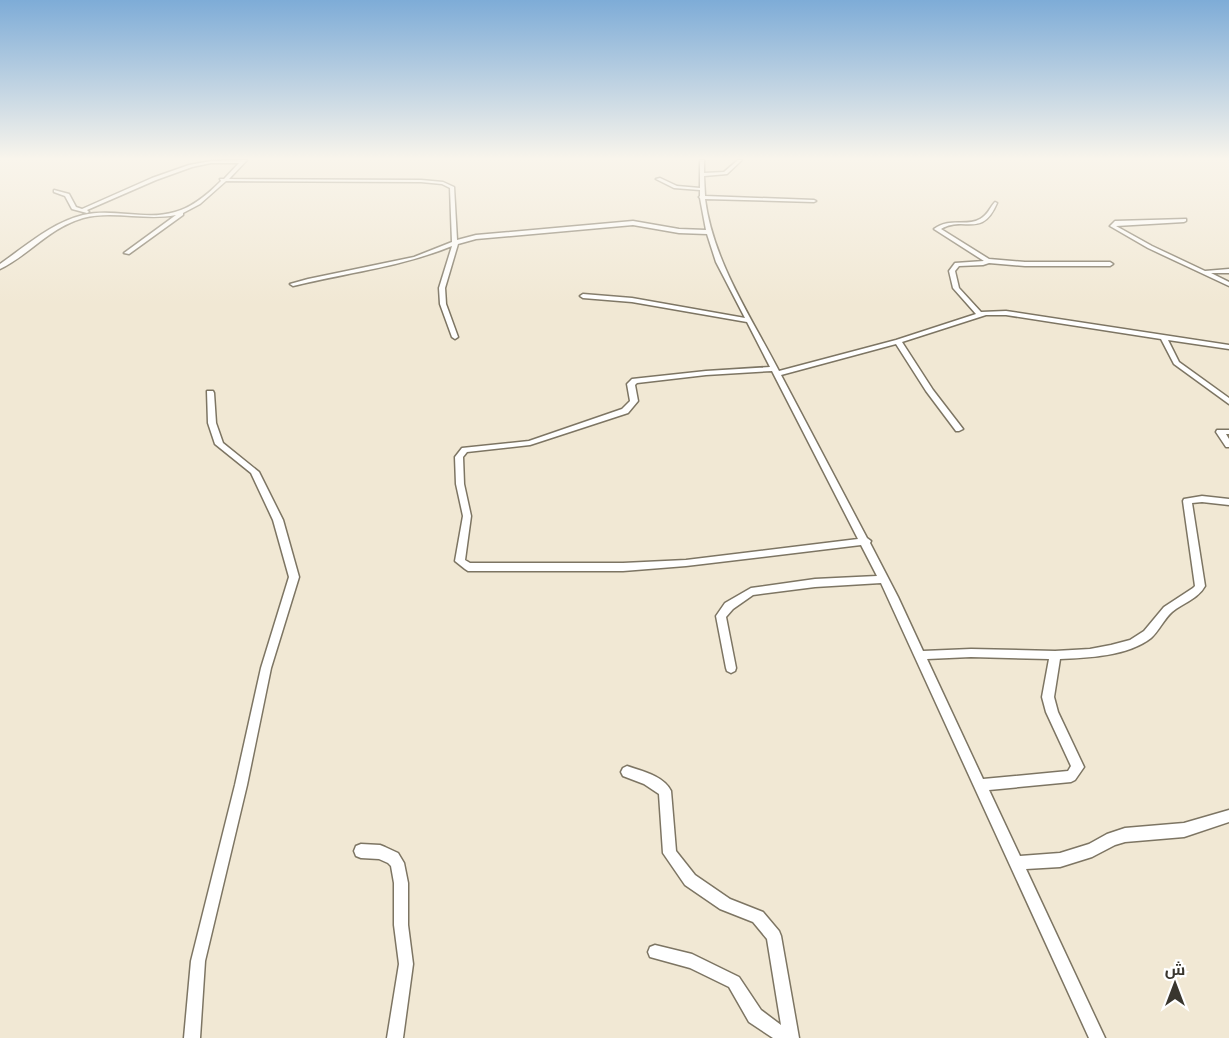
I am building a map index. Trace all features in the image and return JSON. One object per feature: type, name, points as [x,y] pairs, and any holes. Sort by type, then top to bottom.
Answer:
[{"type":"street","points":[[75,208],[95,214],[164,216],[185,210]]},
{"type":"street","points":[[82,211],[87,208]]},
{"type":"street","points":[[454,208],[455,244],[442,288],[443,304],[455,337]]},
{"type":"street","points":[[703,208],[707,232],[719,262],[866,541],[982,786],[1097,1038]]},
{"type":"street","points":[[988,261],[937,229],[942,226],[984,220],[992,215],[994,208]]},
{"type":"street","points":[[127,253],[185,210]]},
{"type":"street","points":[[0,267],[69,221],[95,214]]},
{"type":"street","points":[[1184,220],[1115,223],[1113,226],[1149,247],[1229,284]]},
{"type":"street","points":[[292,284],[416,258],[476,237],[633,223],[679,231],[707,232]]},
{"type":"street","points":[[980,315],[956,288],[952,271],[957,264],[988,261],[1025,264],[1110,264]]},
{"type":"street","points":[[1204,272],[1229,271]]},
{"type":"street","points":[[583,296],[632,300],[706,313],[748,316]]},
{"type":"street","points":[[866,541],[733,559],[623,567],[468,567],[460,561],[467,516],[460,484],[459,457],[465,450],[530,442],[625,411],[634,400],[631,384],[635,381],[696,374],[776,371],[897,341],[980,315],[1006,313],[1229,348]]},
{"type":"street","points":[[1164,339],[1176,363],[1229,402]]},
{"type":"street","points":[[897,341],[930,391],[959,429]]},
{"type":"street","points":[[192,1038],[198,961],[241,785],[266,668],[294,577],[278,520],[255,472],[219,444],[212,423],[210,393]]},
{"type":"street","points":[[1229,432],[1220,432],[1229,446]]},
{"type":"street","points":[[921,655],[970,653],[1055,655],[1090,653],[1133,643],[1148,634],[1168,610],[1197,591],[1200,586],[1187,501],[1202,499],[1229,502]]},
{"type":"street","points":[[731,668],[722,616],[729,606],[751,591],[815,583],[884,579]]},
{"type":"street","points":[[982,786],[1071,776],[1078,767],[1052,712],[1048,697],[1055,655]]},
{"type":"street","points":[[627,772],[648,779],[664,791],[670,854],[690,880],[725,904],[758,917],[774,936],[791,1038]]},
{"type":"street","points":[[1017,864],[1060,860],[1092,850],[1112,839],[1184,830],[1229,816]]},
{"type":"street","points":[[361,851],[380,852],[393,858],[397,863],[401,883],[401,926],[406,964],[395,1038]]},
{"type":"street","points":[[655,952],[692,961],[734,982],[755,1016],[786,1038]]}]
